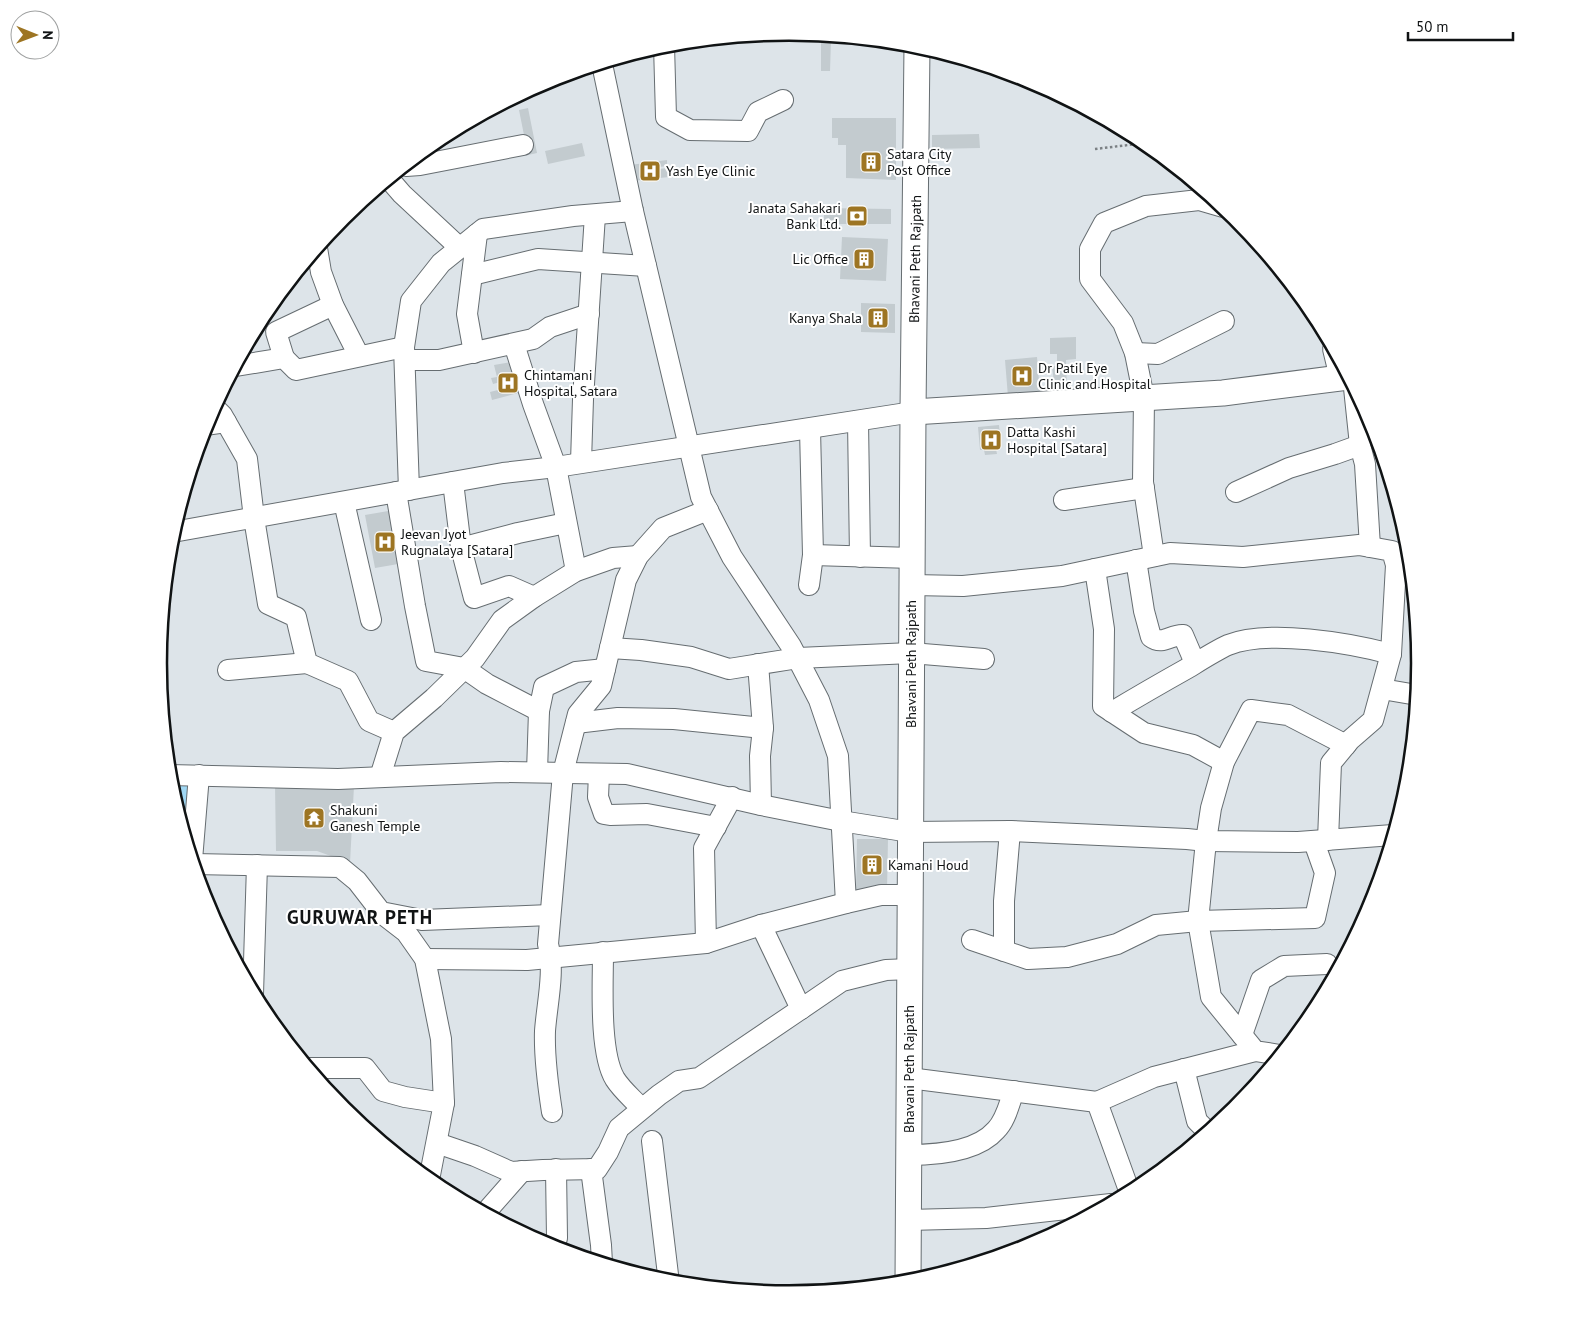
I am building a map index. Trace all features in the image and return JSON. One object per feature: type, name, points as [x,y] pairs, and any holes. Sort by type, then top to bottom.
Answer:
[{"type":"main road","name":"Bhavani Peth Rajpath","points":[[908,1274],[911,652],[917,55]]},
{"type":"main road","points":[[913,412],[1144,398],[1344,382]]},
{"type":"street","points":[[664,54],[666,117],[690,130],[748,131],[758,112],[783,100]]},
{"type":"street","points":[[603,70],[633,211],[701,497],[732,556],[792,646],[819,700],[838,756],[840,821],[846,902]]},
{"type":"street","points":[[418,164],[523,145]]},
{"type":"street","points":[[393,184],[460,248]]},
{"type":"street","points":[[1195,663],[1183,635],[1180,634],[1165,641],[1157,641],[1151,637],[1144,611],[1144,398],[1135,353],[1123,323],[1090,279],[1090,249],[1104,223],[1146,206],[1199,200],[1205,202]]},
{"type":"street","points":[[539,710],[487,684],[464,668],[426,661],[415,606],[403,491],[404,354],[411,301],[441,263],[483,229],[633,211]]},
{"type":"street","points":[[581,462],[583,399],[595,215]]},
{"type":"street","points":[[474,353],[467,314],[477,234]]},
{"type":"street","points":[[318,256],[321,272],[334,305],[359,356]]},
{"type":"street","points":[[472,275],[538,259],[646,266]]},
{"type":"street","points":[[334,305],[276,332],[284,358],[296,370],[359,356],[404,354],[438,360],[533,339],[550,327],[589,314]]},
{"type":"street","points":[[1135,353],[1158,354],[1224,321]]},
{"type":"street","points":[[514,344],[556,467],[576,571]]},
{"type":"street","points":[[243,365],[284,358]]},
{"type":"street","points":[[1349,393],[1365,464],[1370,547]]},
{"type":"street","points":[[182,530],[503,473],[556,467],[913,412]]},
{"type":"street","points":[[220,414],[247,459],[254,518],[268,604],[296,616],[307,663]]},
{"type":"street","points":[[858,421],[860,556]]},
{"type":"street","points":[[809,585],[813,556],[810,428]]},
{"type":"street","points":[[1236,492],[1289,468],[1360,445]]},
{"type":"street","points":[[453,482],[461,548],[474,598],[509,586],[534,597]]},
{"type":"street","points":[[1064,500],[1144,488]]},
{"type":"street","points":[[344,502],[371,620]]},
{"type":"street","points":[[552,1112],[548,1085],[545,1034],[551,957],[548,944],[563,773],[578,714],[601,686],[626,580],[638,556],[664,528],[708,510]]},
{"type":"street","points":[[461,548],[566,522]]},
{"type":"street","points":[[912,585],[963,586],[1062,576],[1170,553],[1243,557],[1359,545],[1392,551],[1403,567]]},
{"type":"street","points":[[380,777],[394,732],[434,698],[475,658],[502,620],[534,597],[576,571],[613,558],[638,556]]},
{"type":"street","points":[[813,556],[912,558]]},
{"type":"street","points":[[1094,569],[1104,629],[1103,706],[1144,733],[1193,744],[1224,762]]},
{"type":"street","points":[[972,940],[1028,959],[1067,958],[1117,944],[1156,925],[1198,921],[1315,918],[1325,873],[1321,841],[1331,763],[1346,744],[1373,720],[1391,654],[1404,569]]},
{"type":"street","points":[[1112,712],[1228,645],[1252,638],[1270,637],[1364,647],[1391,654]]},
{"type":"street","points":[[610,648],[691,657],[730,669],[798,658],[911,652],[984,659]]},
{"type":"street","points":[[228,670],[307,663],[348,681],[369,721],[394,732]]},
{"type":"street","points":[[758,664],[762,728],[760,756],[761,805]]},
{"type":"street","points":[[537,772],[539,710],[544,687],[576,672],[605,669]]},
{"type":"street","points":[[1382,689],[1410,694]]},
{"type":"street","points":[[1255,1051],[1211,997],[1198,921],[1211,808],[1224,762],[1251,710],[1288,715],[1346,744]]},
{"type":"street","points":[[576,723],[618,718],[674,719],[762,728]]},
{"type":"street","points":[[177,775],[329,779],[537,772],[627,774],[761,805],[840,821],[910,832],[1010,831],[1187,839],[1206,842],[1321,841],[1387,836]]},
{"type":"street","points":[[599,774],[598,797],[604,814],[647,814],[716,827]]},
{"type":"street","points":[[193,843],[199,775]]},
{"type":"street","points":[[706,943],[704,848],[732,797]]},
{"type":"street","points":[[1004,951],[1004,901],[1010,831]]},
{"type":"street","points":[[200,864],[340,867],[357,882],[381,912],[406,932],[426,960],[441,1039],[444,1103],[436,1142],[427,1169]]},
{"type":"street","points":[[254,982],[257,865]]},
{"type":"street","points":[[426,960],[527,960],[706,943],[761,925],[846,902],[880,895],[910,895]]},
{"type":"street","points":[[381,912],[422,920],[550,915]]},
{"type":"street","points":[[761,925],[801,1008]]},
{"type":"street","points":[[603,952],[605,1040],[609,1064],[616,1080],[642,1108]]},
{"type":"street","points":[[1242,1035],[1261,980],[1284,966],[1326,964]]},
{"type":"street","points":[[436,1142],[512,1172],[597,1169],[608,1152],[619,1128],[642,1108],[679,1081],[699,1078],[842,982],[886,970],[910,970]]},
{"type":"street","points":[[909,1078],[1097,1102],[1154,1077],[1255,1051],[1273,1054]]},
{"type":"street","points":[[316,1068],[365,1068],[383,1091],[405,1097],[444,1103]]},
{"type":"street","points":[[1184,1069],[1197,1121],[1203,1127]]},
{"type":"street","points":[[908,1156],[935,1155],[984,1141],[997,1130],[1006,1115],[1014,1091]]},
{"type":"street","points":[[1097,1102],[1127,1186]]},
{"type":"street","points":[[652,1141],[668,1274]]},
{"type":"street","points":[[591,1169],[602,1257]]},
{"type":"street","points":[[556,1170],[556,1240]]},
{"type":"street","points":[[489,1208],[522,1171]]},
{"type":"street","points":[[908,1220],[986,1218],[1093,1206]]},
{"type":"path","points":[[1095,149],[1132,144]]},
{"type":"shaded area","points":[[178,777],[198,777],[193,842]]},
{"type":"building","points":[[821,43],[831,43],[830,71],[821,71]]},
{"type":"building","points":[[528,108],[537,153],[528,155],[519,110]]},
{"type":"building","name":"Satara City Post Office","points":[[832,118],[896,118],[896,180],[846,178],[846,145],[838,145],[838,138],[832,138]]},
{"type":"building","points":[[979,134],[980,148],[932,149],[932,135]]},
{"type":"building","points":[[582,143],[585,156],[548,164],[545,151]]},
{"type":"building","points":[[667,160],[667,166],[659,167],[659,169],[668,168],[669,177],[632,181],[630,165]]},
{"type":"building","name":"Janata Sahakari Bank Ltd.","points":[[824,208],[891,209],[891,224],[824,224]]},
{"type":"building","name":"Lic Office","points":[[842,237],[888,239],[886,281],[840,279]]},
{"type":"building","name":"Kanya Shala","points":[[861,303],[895,304],[895,333],[861,332]]},
{"type":"building","points":[[1076,337],[1076,359],[1066,360],[1067,391],[1055,391],[1052,366],[1057,366],[1057,354],[1050,354],[1050,338]]},
{"type":"building","points":[[1037,357],[1040,394],[1008,397],[1005,360]]},
{"type":"building","points":[[511,362],[518,393],[492,400],[490,392],[502,391],[500,382],[493,384],[491,378],[497,377],[494,365]]},
{"type":"building","points":[[999,425],[1001,449],[996,449],[997,454],[985,455],[984,450],[980,450],[978,427]]},
{"type":"building","points":[[394,510],[404,563],[375,568],[365,515]]},
{"type":"building","name":"Shakuni Ganesh Temple","points":[[275,785],[354,786],[350,863],[317,851],[276,851]]},
{"type":"building","name":"Kamani Houd","points":[[857,839],[888,839],[887,891],[856,891]]},
{"type":"place","name":"Satara City Post Office","points":[[871,162]]},
{"type":"place","name":"Yash Eye Clinic","points":[[650,171]]},
{"type":"place","name":"Janata Sahakari Bank Ltd.","points":[[857,216]]},
{"type":"place","name":"Lic Office","points":[[864,259]]},
{"type":"place","name":"Kanya Shala","points":[[878,318]]},
{"type":"place","name":"Dr Patil Eye Clinic and Hospital","points":[[1022,376]]},
{"type":"place","name":"Chintamani Hospital, Satara","points":[[508,383]]},
{"type":"place","name":"Datta Kashi Hospital [Satara]","points":[[991,440]]},
{"type":"place","name":"Jeevan Jyot Rugnalaya [Satara]","points":[[385,542]]},
{"type":"place","name":"Shakuni Ganesh Temple","points":[[314,818]]},
{"type":"place","name":"Kamani Houd","points":[[872,865]]},
{"type":"district","name":"GURUWAR PETH","points":[[360,917]]}]
